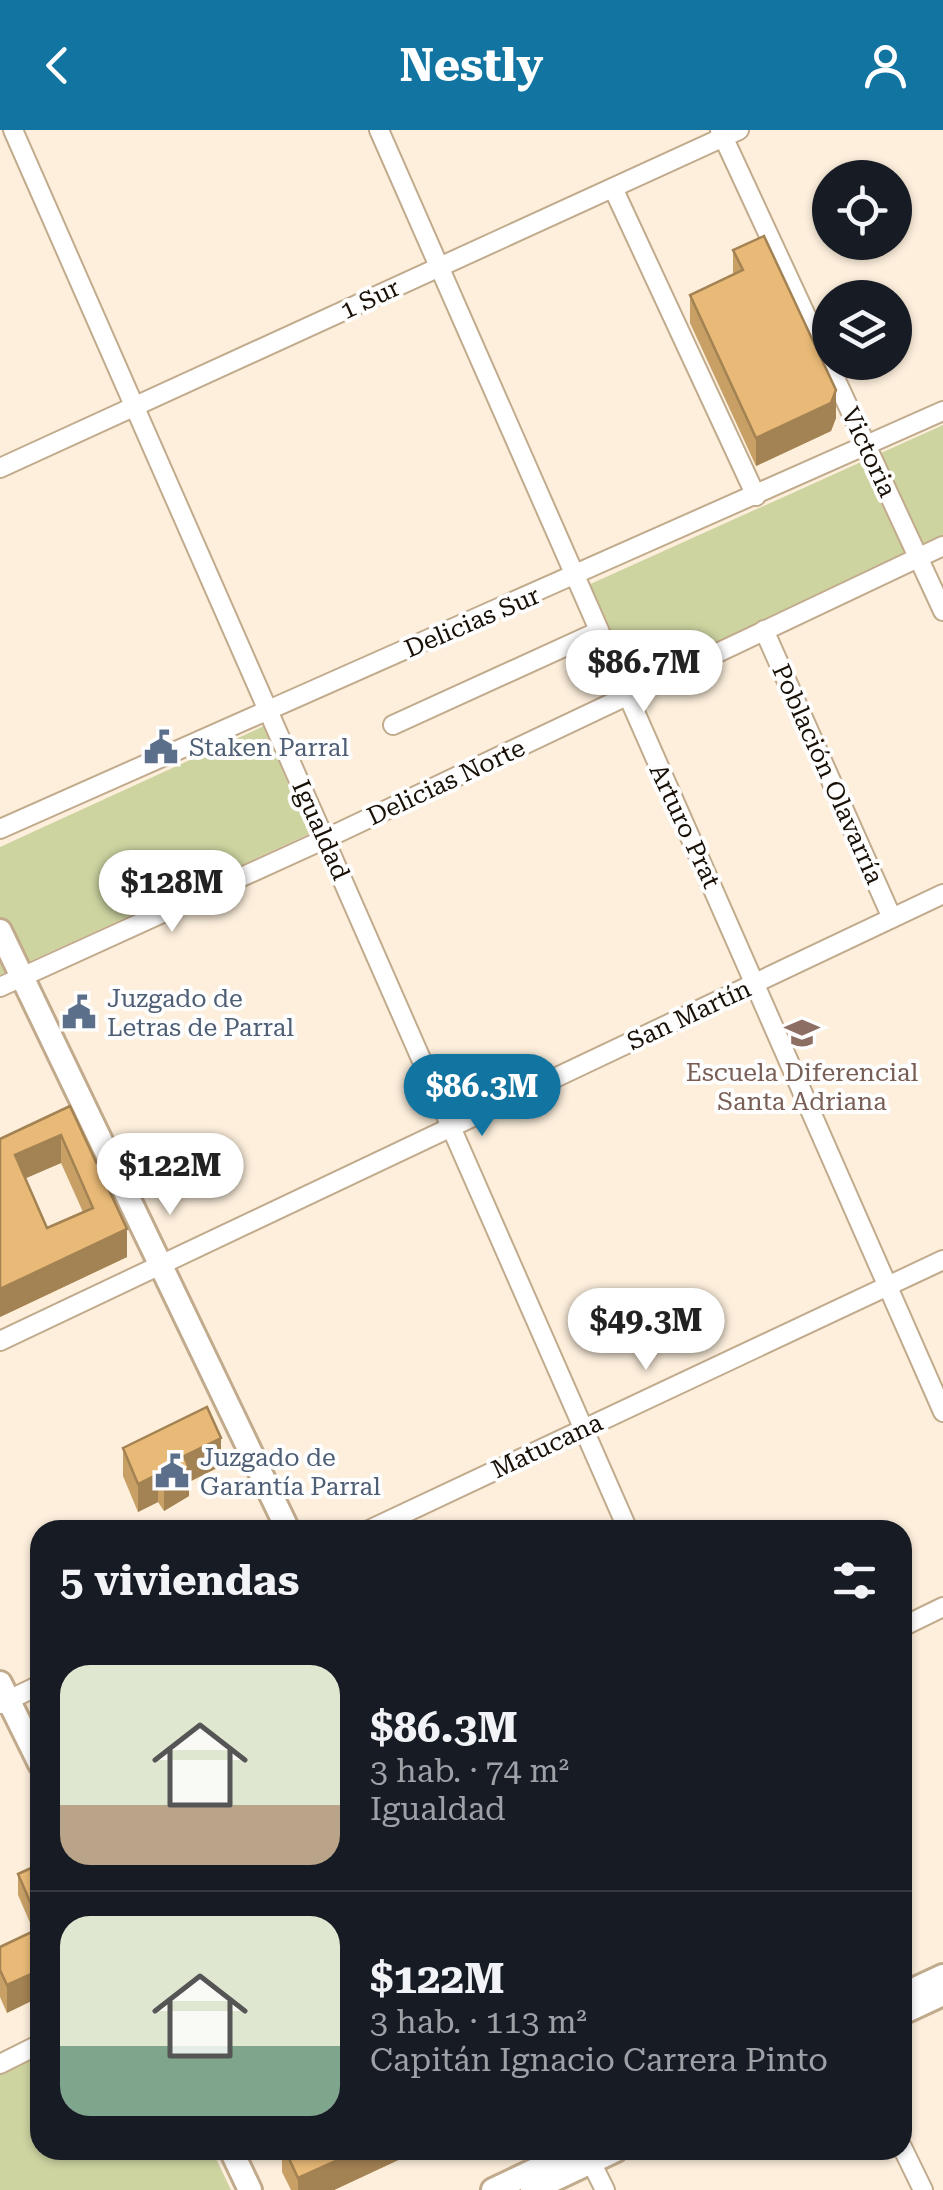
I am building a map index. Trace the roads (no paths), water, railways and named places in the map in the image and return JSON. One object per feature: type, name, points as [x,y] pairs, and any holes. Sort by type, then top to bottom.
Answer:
[{"type":"main road","points":[[0,931],[283,1520]]},
{"type":"main road","points":[[3,1696],[30,1746]]},
{"type":"main road","points":[[912,1993],[938,1987]]},
{"type":"main road","points":[[912,2006],[938,1987]]},
{"type":"main road","points":[[236,2160],[250,2190]]},
{"type":"main road","points":[[504,2188],[571,2160]]},
{"type":"main road","points":[[532,2190],[576,2160]]},
{"type":"street","name":"Igualdad","points":[[13,130],[624,1520]]},
{"type":"street","name":"Arturo Prat","points":[[379,130],[943,1412]]},
{"type":"street","name":"1 Sur","points":[[0,468],[727,132]]},
{"type":"street","name":"Victoria","points":[[727,132],[943,611]]},
{"type":"street","points":[[612,188],[756,496]]},
{"type":"street","name":"Delicias Sur","points":[[0,830],[943,411]]},
{"type":"street","name":"Delicias Norte","points":[[0,987],[325,839],[943,546]]},
{"type":"street","name":"Población Olavarría","points":[[764,630],[892,918]]},
{"type":"street","points":[[393,724],[598,632]]},
{"type":"street","name":"San Martín","points":[[0,1341],[943,894]]},
{"type":"street","name":"Matucana","points":[[390,1520],[943,1260]]},
{"type":"street","points":[[912,1622],[943,1608]]},
{"type":"street","points":[[3,1696],[30,1688]]},
{"type":"street","points":[[0,2064],[30,2049]]},
{"type":"street","points":[[588,2160],[605,2190]]},
{"type":"street","points":[[908,2160],[923,2190]]},
{"type":"place","name":"Staken Parral","points":[[161,747]]},
{"type":"place","name":"Juzgado de Letras de Parral","points":[[79,1012]]},
{"type":"place","name":"Escuela Diferencial Santa Adriana","points":[[802,1033]]},
{"type":"place","name":"Juzgado de Garantía Parral","points":[[172,1471]]}]
